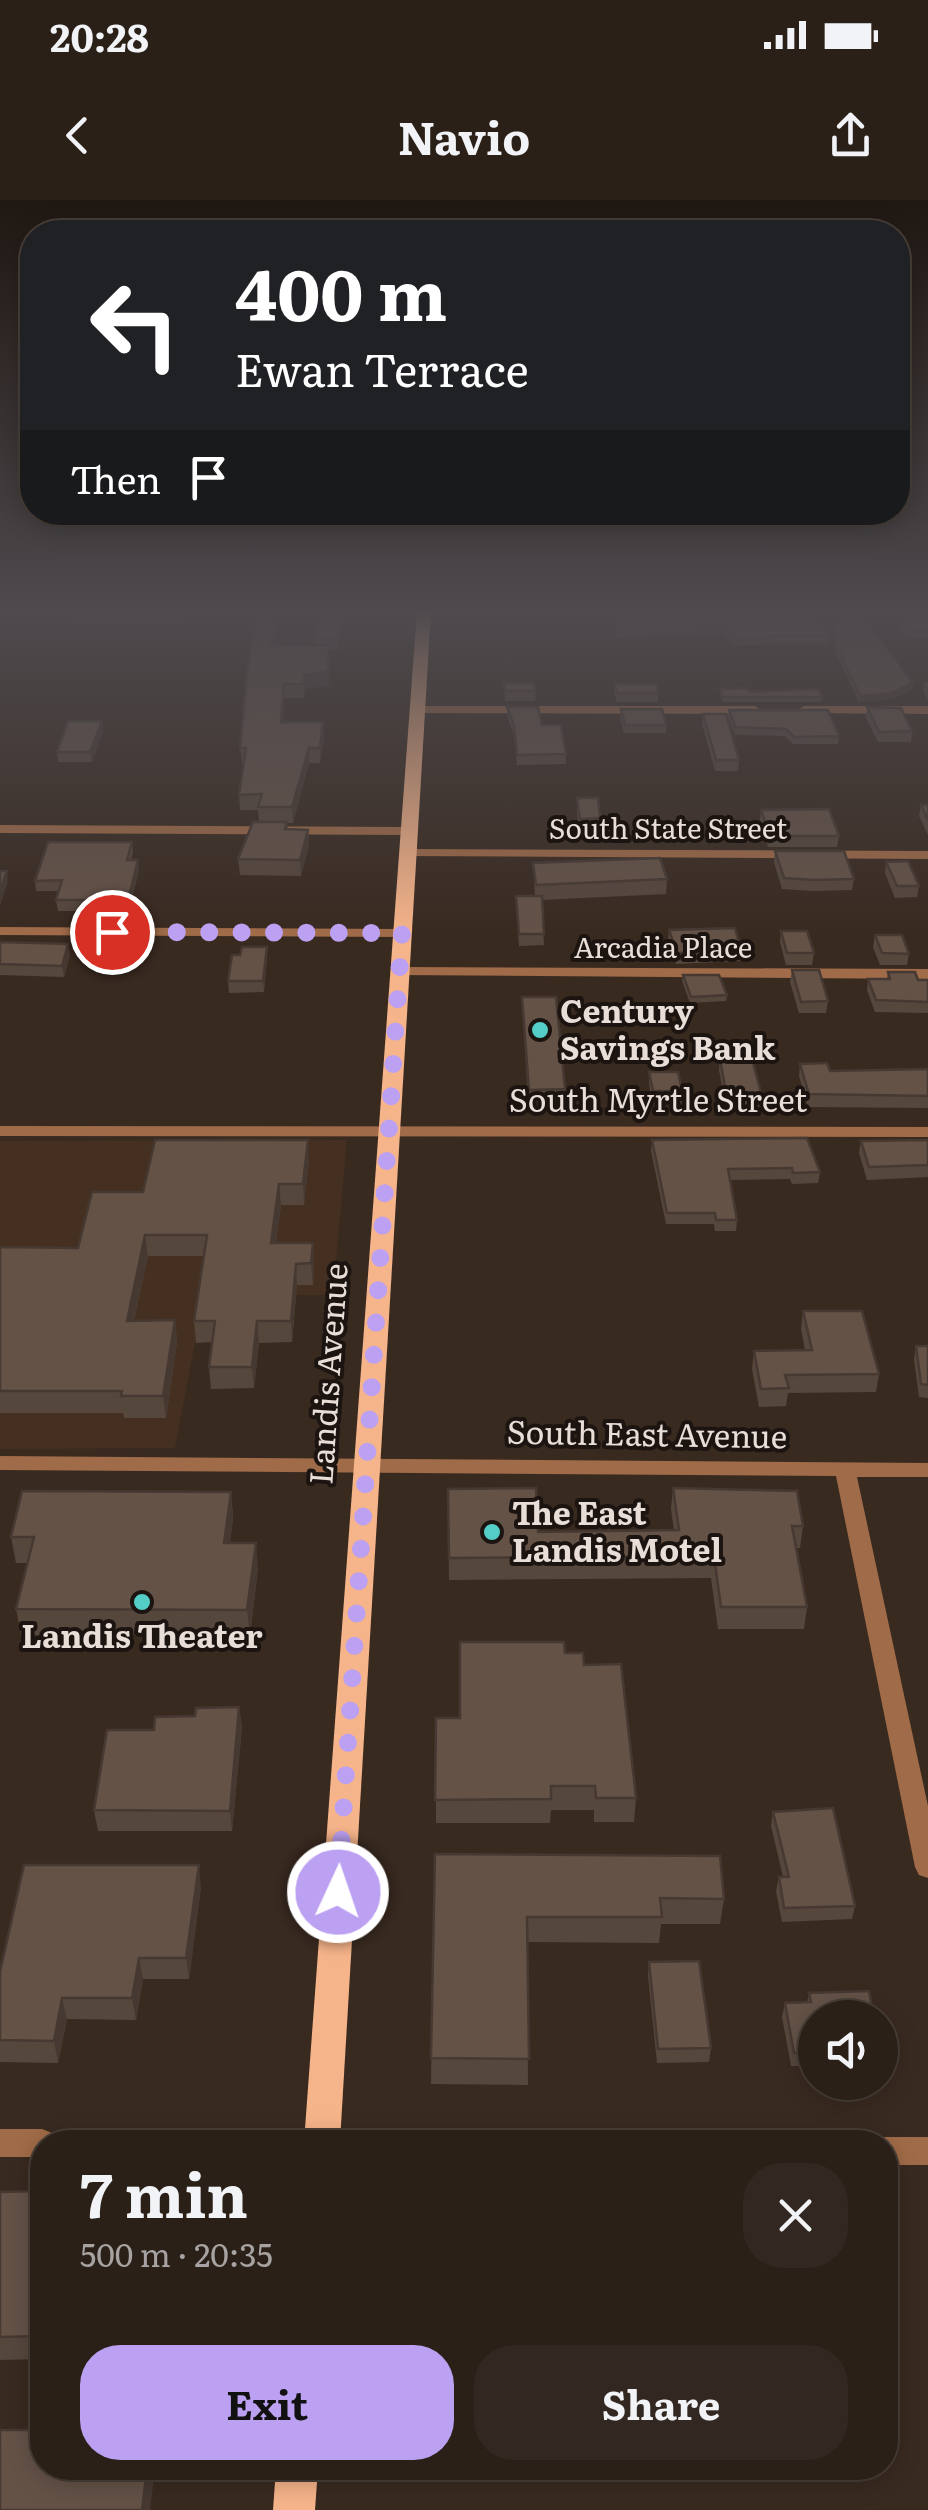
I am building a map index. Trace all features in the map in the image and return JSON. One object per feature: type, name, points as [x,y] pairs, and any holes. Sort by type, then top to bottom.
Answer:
[{"type":"main road","name":"Landis Avenue","points":[[323,2130],[416,719]]},
{"type":"main road","points":[[294,2510],[296,2480]]},
{"type":"street","points":[[0,829],[409,831]]},
{"type":"street","name":"South State Street","points":[[407,853],[928,855]]},
{"type":"street","points":[[0,931],[402,933]]},
{"type":"street","name":"Arcadia Place","points":[[399,972],[928,974]]},
{"type":"street","name":"South Myrtle Street","points":[[0,1132],[928,1132]]},
{"type":"street","name":"South East Avenue","points":[[0,1463],[928,1470]]},
{"type":"street","points":[[845,1469],[928,1867]]},
{"type":"street","points":[[0,2143],[30,2143]]},
{"type":"street","points":[[898,2151],[928,2151]]},
{"type":"shaded area","points":[[347,1140],[333,1295],[204,1295],[175,1448],[0,1449],[0,1141]]},
{"type":"building","points":[[243,719],[323,722],[320,748],[309,748],[292,807],[258,807],[262,794],[239,795],[246,748],[240,748]]},
{"type":"building","points":[[512,719],[541,719],[542,725],[561,725],[566,754],[517,755]]},
{"type":"building","points":[[623,719],[664,719],[666,725],[625,725]]},
{"type":"building","points":[[704,719],[727,719],[739,760],[716,760]]},
{"type":"building","points":[[732,719],[832,719],[839,736],[794,737],[786,729],[735,727]]},
{"type":"building","points":[[873,719],[906,719],[912,731],[879,732]]},
{"type":"building","points":[[68,721],[102,721],[90,752],[57,752]]},
{"type":"building","points":[[577,798],[598,798],[600,818],[580,819]]},
{"type":"building","points":[[829,809],[839,836],[770,836],[761,810]]},
{"type":"building","points":[[253,822],[287,822],[285,829],[308,830],[300,860],[238,859]]},
{"type":"building","points":[[48,842],[132,842],[127,860],[138,860],[128,900],[56,900],[62,880],[35,881]]},
{"type":"building","points":[[775,851],[844,851],[854,879],[784,878]]},
{"type":"building","points":[[660,858],[667,879],[536,885],[533,863]]},
{"type":"building","points":[[908,861],[919,886],[897,886],[886,862]]},
{"type":"building","points":[[0,871],[7,871],[0,891]]},
{"type":"building","points":[[516,896],[542,896],[544,934],[519,934]]},
{"type":"building","points":[[735,928],[741,950],[677,953],[669,930]]},
{"type":"building","points":[[781,931],[807,931],[814,953],[787,953]]},
{"type":"building","points":[[875,935],[902,935],[909,954],[882,953]]},
{"type":"building","points":[[0,942],[68,944],[62,966],[0,964]]},
{"type":"building","points":[[242,947],[267,947],[263,981],[228,981],[232,955],[240,955]]},
{"type":"building","points":[[792,970],[819,970],[828,1001],[801,1002]]},
{"type":"building","points":[[888,972],[915,972],[918,980],[928,980],[928,1002],[876,1000],[868,979],[890,979]]},
{"type":"building","points":[[683,975],[719,975],[727,995],[691,997]]},
{"type":"building","points":[[522,997],[556,997],[565,1089],[529,1090]]},
{"type":"building","points":[[720,1059],[752,1059],[762,1097],[727,1098]]},
{"type":"building","points":[[827,1063],[830,1071],[928,1069],[928,1096],[809,1094],[800,1064]]},
{"type":"building","points":[[649,1072],[678,1072],[682,1091],[653,1091]]},
{"type":"building","points":[[807,1138],[820,1172],[793,1173],[792,1168],[728,1169],[737,1220],[716,1220],[715,1213],[667,1213],[652,1140]]},
{"type":"building","points":[[155,1140],[308,1140],[303,1184],[279,1184],[271,1243],[313,1243],[311,1263],[296,1264],[291,1321],[257,1321],[252,1367],[209,1367],[215,1321],[194,1321],[207,1235],[145,1235],[127,1321],[175,1320],[163,1396],[121,1396],[122,1391],[0,1391],[0,1247],[78,1248],[92,1192],[143,1192]]},
{"type":"building","points":[[928,1140],[928,1165],[869,1167],[861,1141]]},
{"type":"building","points":[[803,1311],[862,1311],[879,1374],[785,1375],[789,1388],[761,1389],[754,1351],[812,1350]]},
{"type":"building","points":[[916,1346],[928,1346],[928,1385],[921,1384]]},
{"type":"building","points":[[536,1488],[538,1532],[679,1530],[673,1488],[797,1491],[803,1526],[792,1526],[807,1607],[721,1607],[714,1556],[449,1558],[448,1489]]},
{"type":"building","name":"Landis Theater","points":[[22,1491],[231,1492],[224,1543],[256,1543],[247,1610],[16,1609],[34,1537],[11,1537]]},
{"type":"building","points":[[460,1642],[564,1642],[565,1653],[583,1653],[584,1665],[621,1664],[636,1798],[596,1798],[595,1786],[551,1786],[551,1799],[435,1800],[436,1718],[460,1718]]},
{"type":"building","points":[[239,1707],[230,1811],[94,1810],[107,1730],[154,1730],[155,1717],[195,1716],[196,1708]]},
{"type":"building","points":[[833,1808],[855,1906],[784,1908],[779,1877],[789,1877],[773,1812]]},
{"type":"building","points":[[435,1854],[720,1856],[724,1899],[660,1898],[662,1917],[527,1917],[529,2059],[431,2058]]},
{"type":"building","points":[[24,1865],[199,1865],[186,1958],[139,1958],[132,1998],[62,1998],[54,2041],[0,2040],[0,1972]]},
{"type":"building","points":[[699,1961],[711,2048],[658,2049],[649,1962]]},
{"type":"building","points":[[869,1991],[871,2000],[811,2000],[809,1993]]},
{"type":"building","points":[[798,2002],[798,2053],[794,2053],[785,2003]]},
{"type":"building","points":[[30,2191],[30,2336],[0,2337],[0,2192]]},
{"type":"building","points":[[0,2430],[30,2430],[30,2480],[146,2480],[142,2510],[0,2510]]},
{"type":"place","name":"Century Savings Bank","points":[[540,1030]]},
{"type":"place","name":"The East Landis Motel","points":[[492,1532]]},
{"type":"place","name":"Landis Theater","points":[[142,1602]]},
{"type":"route","points":[[112,932],[402,933],[338,1892]]}]
